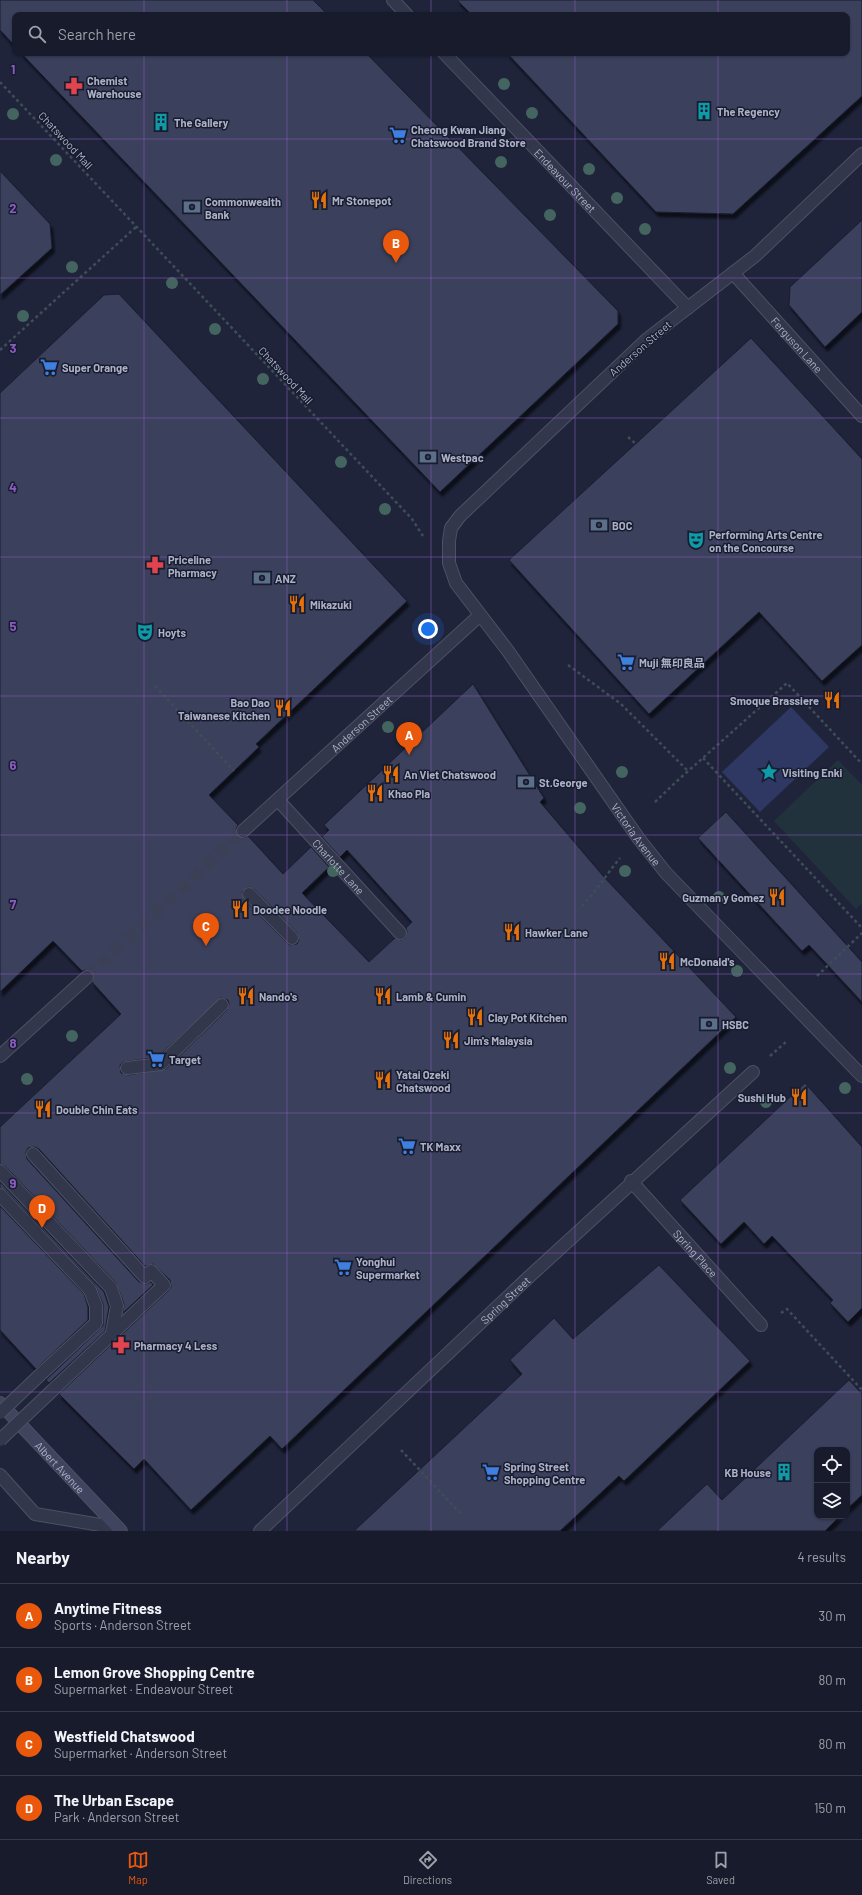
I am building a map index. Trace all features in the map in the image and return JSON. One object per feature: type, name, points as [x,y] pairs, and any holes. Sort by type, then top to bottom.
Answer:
[{"type":"main road","name":"Albert Avenue","points":[[0,1403],[119,1529]]},
{"type":"street","points":[[393,0],[405,12]]},
{"type":"street","name":"Endeavour Street","points":[[447,56],[688,308]]},
{"type":"street","name":"Anderson Street","points":[[449,563],[451,528],[460,516],[646,340],[755,256],[862,154]]},
{"type":"street","name":"Ferguson Lane","points":[[733,273],[862,416]]},
{"type":"street","name":"Victoria Avenue","points":[[449,563],[456,583],[479,616],[508,651],[639,839],[666,873],[862,1076]]},
{"type":"street","name":"Anderson Street","points":[[243,831],[479,616]]},
{"type":"street","name":"Charlotte Lane","points":[[278,800],[400,933]]},
{"type":"street","points":[[249,894],[292,938]]},
{"type":"street","points":[[0,1056],[87,976]]},
{"type":"street","points":[[127,1068],[161,1064],[222,1005]]},
{"type":"street","name":"Spring Street","points":[[260,1531],[631,1181],[753,1072]]},
{"type":"street","points":[[0,1440],[164,1285],[148,1274],[33,1154]]},
{"type":"street","points":[[0,1171],[111,1288],[117,1306],[112,1333]]},
{"type":"street","name":"Spring Place","points":[[631,1181],[761,1325]]},
{"type":"street","points":[[0,1195],[90,1290],[96,1306],[96,1323],[0,1413]]},
{"type":"street","points":[[148,1274],[152,1296]]},
{"type":"street","points":[[0,1475],[35,1514],[119,1529]]},
{"type":"path","name":"Chatswood Mall","points":[[0,82],[412,520],[423,536]]},
{"type":"path","points":[[0,350],[136,227]]},
{"type":"path","points":[[628,437],[636,444]]},
{"type":"path","points":[[568,665],[621,704],[688,771]]},
{"type":"path","points":[[655,802],[787,683],[862,764]]},
{"type":"path","points":[[155,686],[234,771]]},
{"type":"path","points":[[703,758],[862,928]]},
{"type":"path","points":[[582,906],[598,889],[604,877],[620,858]]},
{"type":"path","points":[[817,976],[862,933]]},
{"type":"path","points":[[761,1325],[787,1309],[862,1390]]},
{"type":"path","points":[[402,1450],[460,1513]]},
{"type":"shaded area","points":[[838,760],[862,785],[862,903],[856,909],[774,821]]},
{"type":"water","points":[[791,707],[829,747],[760,812],[722,772]]},
{"type":"building","points":[[0,0],[313,0],[325,12],[12,12],[12,43],[0,30]]},
{"type":"building","name":"The Regency","points":[[457,0],[862,0],[862,96],[733,214],[656,212],[510,56],[850,56],[850,12],[469,12]]},
{"type":"building","points":[[24,56],[369,56],[618,311],[618,324],[440,492]]},
{"type":"building","points":[[0,171],[50,224],[52,248],[0,295]]},
{"type":"building","points":[[862,220],[862,312],[825,347],[789,305],[790,287]]},
{"type":"building","points":[[119,294],[407,601],[256,744],[259,747],[209,795],[238,825],[236,829],[237,836],[244,838],[248,836],[283,874],[311,847],[329,867],[302,893],[369,962],[395,938],[401,940],[405,938],[407,932],[406,928],[412,922],[347,850],[340,857],[322,837],[329,830],[324,825],[473,684],[544,798],[540,802],[604,877],[736,1017],[282,1449],[270,1436],[191,1510],[144,1459],[134,1469],[59,1394],[169,1290],[171,1287],[170,1280],[153,1264],[145,1266],[39,1149],[35,1147],[28,1148],[26,1152],[27,1159],[139,1282],[146,1284],[151,1282],[153,1285],[123,1313],[124,1304],[116,1283],[5,1166],[0,1164],[0,1127],[121,1014],[92,982],[94,976],[92,972],[86,970],[82,971],[53,941],[0,992],[0,393],[104,295]],"holes":[[[248,887],[254,889],[297,933],[299,940],[297,944],[290,945],[287,943],[244,899],[242,892]],[[221,998],[228,1000],[229,1004],[227,1010],[166,1069],[128,1075],[121,1073],[120,1065],[123,1062],[158,1057]]]},
{"type":"building","name":"Performing Arts Centre on the Concourse","points":[[751,338],[862,459],[862,645],[822,681],[759,612],[649,714],[509,560]]},
{"type":"building","name":"Guzman y Gomez","points":[[726,812],[862,962],[862,1002],[809,945],[802,951],[698,838]]},
{"type":"building","points":[[805,1083],[862,1147],[862,1308],[848,1322],[830,1303],[833,1300],[772,1236],[764,1244],[744,1222],[721,1244],[680,1200]]},
{"type":"building","points":[[0,1182],[104,1292],[109,1307],[105,1331],[49,1383],[46,1380],[103,1326],[103,1304],[95,1285],[5,1190],[0,1188]]},
{"type":"building","points":[[0,1206],[84,1294],[88,1307],[88,1320],[36,1369],[0,1330]]},
{"type":"building","points":[[659,1265],[750,1361],[624,1481],[619,1476],[560,1531],[354,1531],[522,1374],[510,1360],[554,1318],[573,1339]]},
{"type":"building","name":"KB House","points":[[849,1380],[862,1394],[862,1495],[850,1506],[850,1447],[814,1447],[814,1519],[837,1519],[825,1531],[657,1531],[707,1484],[722,1500]]},
{"type":"tunnel","points":[[87,977],[243,831]]},
{"type":"place","name":"Chemist Warehouse","points":[[74,86]]},
{"type":"place","name":"The Regency","points":[[704,111]]},
{"type":"place","name":"The Gallery","points":[[161,122]]},
{"type":"place","name":"Cheong Kwan Jiang Chatswood Brand Store","points":[[398,135]]},
{"type":"place","name":"Mr Stonepot","points":[[319,200]]},
{"type":"place","name":"Commonwealth Bank","points":[[192,207]]},
{"type":"place","name":"Lemon Grove Shopping Centre","points":[[396,263]]},
{"type":"place","name":"Super Orange","points":[[49,367]]},
{"type":"place","name":"Westpac","points":[[428,457]]},
{"type":"place","name":"BOC","points":[[599,525]]},
{"type":"place","name":"Performing Arts Centre on the Concourse","points":[[696,540]]},
{"type":"place","name":"Priceline Pharmacy","points":[[155,565]]},
{"type":"place","name":"ANZ","points":[[262,578]]},
{"type":"place","name":"Mikazuki","points":[[297,604]]},
{"type":"place","name":"Hoyts","points":[[145,632]]},
{"type":"place","name":"Muji 無印良品","points":[[626,662]]},
{"type":"place","name":"Smoque Brassiere","points":[[832,700]]},
{"type":"place","name":"Bao Dao Taiwanese Kitchen","points":[[283,708]]},
{"type":"place","name":"Anytime Fitness","points":[[409,755]]},
{"type":"place","name":"Visiting Enki","points":[[769,772]]},
{"type":"place","name":"An Viet Chatswood","points":[[391,774]]},
{"type":"place","name":"St.George","points":[[526,782]]},
{"type":"place","name":"Khao Pla","points":[[375,793]]},
{"type":"place","name":"Guzman y Gomez","points":[[777,897]]},
{"type":"place","name":"Doodee Noodle","points":[[240,909]]},
{"type":"place","name":"Hawker Lane","points":[[512,932]]},
{"type":"place","name":"Westfield Chatswood","points":[[206,946]]},
{"type":"place","name":"McDonald's","points":[[667,961]]},
{"type":"place","name":"Nando's","points":[[246,996]]},
{"type":"place","name":"Lamb & Cumin","points":[[383,996]]},
{"type":"place","name":"Clay Pot Kitchen","points":[[475,1017]]},
{"type":"place","name":"HSBC","points":[[709,1024]]},
{"type":"place","name":"Jim's Malaysia","points":[[451,1040]]},
{"type":"place","name":"Target","points":[[156,1059]]},
{"type":"place","name":"Yatai Ozeki Chatswood","points":[[383,1080]]},
{"type":"place","name":"Sushi Hub","points":[[799,1097]]},
{"type":"place","name":"Double Chin Eats","points":[[43,1109]]},
{"type":"place","name":"TK Maxx","points":[[407,1146]]},
{"type":"place","name":"The Urban Escape","points":[[42,1228]]},
{"type":"place","name":"Yonghui Supermarket","points":[[343,1267]]},
{"type":"place","name":"Pharmacy 4 Less","points":[[121,1345]]},
{"type":"place","name":"Spring Street Shopping Centre","points":[[491,1472]]},
{"type":"place","name":"KB House","points":[[784,1472]]}]
